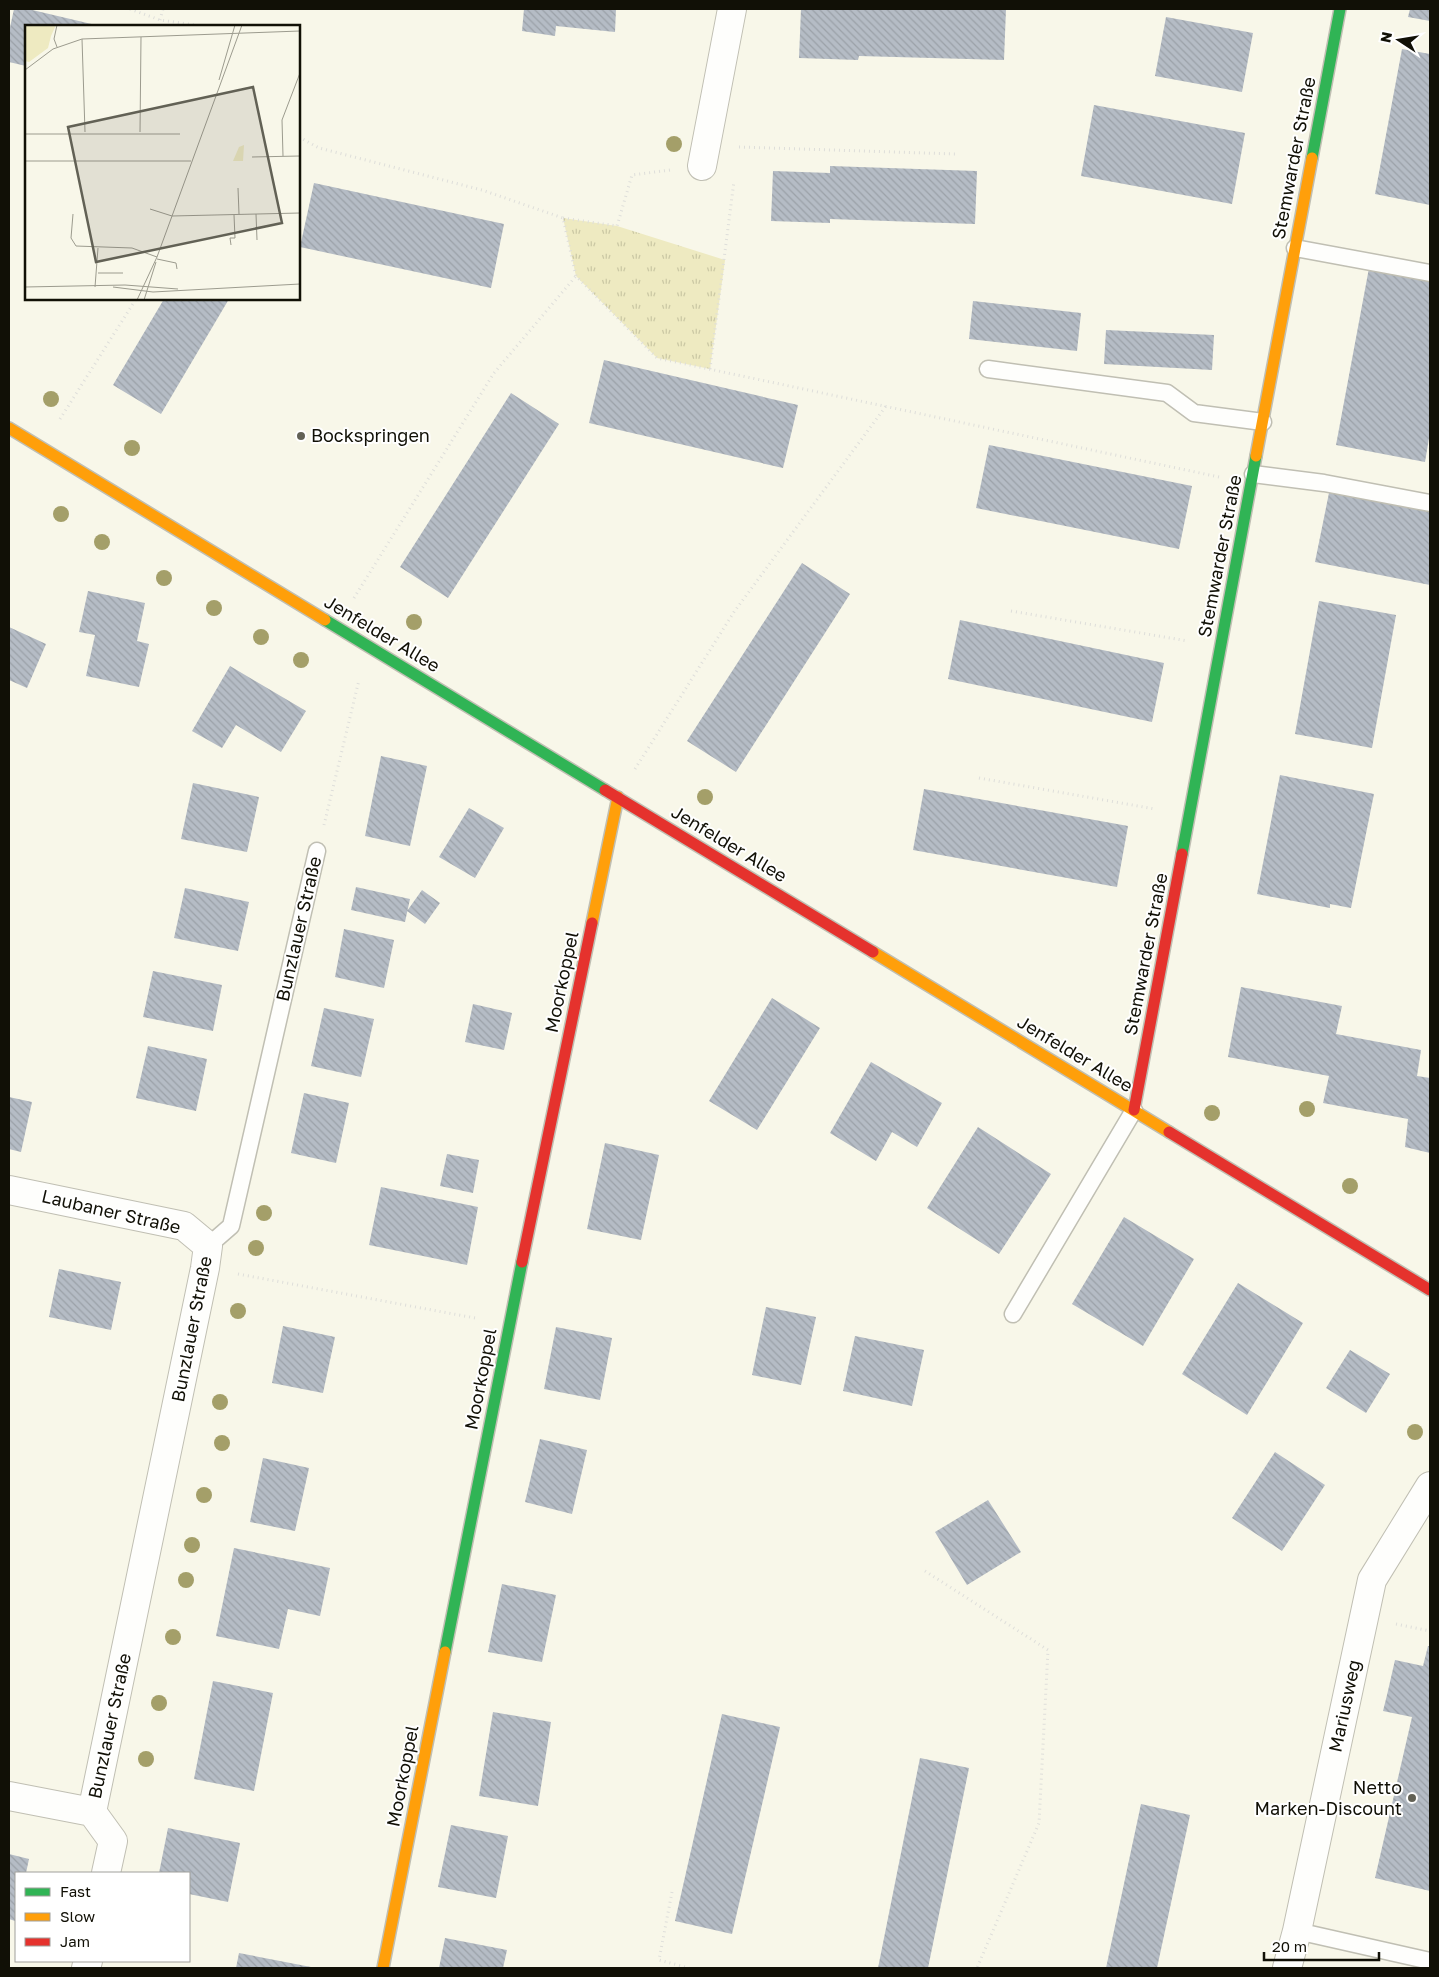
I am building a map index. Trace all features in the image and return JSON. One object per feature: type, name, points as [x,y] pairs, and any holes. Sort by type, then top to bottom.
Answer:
[{"type":"street","points":[[702,166],[732,9]]},
{"type":"street","name":"Stemwarder Straße","points":[[1134,1110],[1340,9]]},
{"type":"street","name":"Jenfelder Allee","points":[[9,428],[1430,1290]]},
{"type":"street","name":"Moorkoppel","points":[[383,1968],[509,1325],[618,797]]},
{"type":"street","name":"Laubaner Straße","points":[[9,1190],[184,1226],[207,1257]]},
{"type":"street","name":"Bunzlauer Straße","points":[[106,1872],[113,1841],[92,1812],[207,1257]]},
{"type":"street","name":"Mariusweg","points":[[1287,1968],[1297,1931],[1372,1580],[1430,1486]]},
{"type":"street","points":[[9,1796],[92,1812]]},
{"type":"lane","points":[[1295,248],[1430,273]]},
{"type":"lane","points":[[988,369],[1167,393],[1194,413],[1263,422]]},
{"type":"lane","points":[[1252,479],[1324,482],[1430,503]]},
{"type":"lane","name":"Bunzlauer Straße","points":[[207,1257],[231,1226],[318,851]]},
{"type":"lane","points":[[1013,1314],[1134,1110]]},
{"type":"lane","points":[[1297,1931],[1430,1961]]},
{"type":"path","points":[[130,9],[160,20],[195,25]]},
{"type":"path","points":[[160,20],[163,9]]},
{"type":"path","points":[[300,138],[320,148],[482,190],[563,218],[616,226],[632,175],[702,166]]},
{"type":"path","points":[[736,156],[738,146],[956,154]]},
{"type":"path","points":[[710,369],[734,176]]},
{"type":"path","points":[[563,218],[576,276],[657,358],[1252,479]]},
{"type":"path","points":[[336,626],[494,373],[576,276]]},
{"type":"path","points":[[42,448],[135,300]]},
{"type":"path","points":[[618,797],[734,612],[886,406]]},
{"type":"path","points":[[1011,611],[1221,646]]},
{"type":"path","name":"Bunzlauer Straße","points":[[318,851],[367,645]]},
{"type":"path","points":[[979,778],[1190,814]]},
{"type":"path","points":[[207,1257],[509,1325]]},
{"type":"path","points":[[925,1571],[1048,1650],[1039,1823],[977,1968]]},
{"type":"path","points":[[672,1892],[659,1960],[689,1968]]},
{"type":"green space","points":[[563,218],[617,226],[725,260],[710,369],[657,358],[576,276]]},
{"type":"building","points":[[14,9],[28,9],[96,25],[25,25],[25,66],[9,62],[9,32]]},
{"type":"building","points":[[524,9],[616,9],[615,32],[556,26],[555,36],[522,31]]},
{"type":"building","points":[[801,9],[1006,9],[1004,60],[859,56],[858,60],[799,58]]},
{"type":"building","points":[[1410,9],[1430,9],[1430,21],[1408,17]]},
{"type":"building","points":[[1166,17],[1253,33],[1242,92],[1155,76]]},
{"type":"building","points":[[1402,49],[1430,54],[1430,205],[1375,194]]},
{"type":"building","points":[[1094,105],[1245,133],[1232,204],[1081,176]]},
{"type":"building","points":[[830,166],[977,171],[975,224],[830,219],[830,223],[771,221],[773,171],[830,173]]},
{"type":"building","points":[[314,183],[504,224],[491,288],[300,247]]},
{"type":"building","points":[[1369,268],[1430,279],[1430,432],[1425,462],[1336,445]]},
{"type":"building","points":[[163,300],[228,300],[161,414],[113,385]]},
{"type":"building","points":[[973,301],[1081,313],[1077,351],[969,339]]},
{"type":"building","points":[[1106,330],[1214,335],[1212,370],[1104,364]]},
{"type":"building","points":[[604,360],[798,405],[783,468],[589,423]]},
{"type":"building","points":[[511,393],[559,424],[448,598],[400,567]]},
{"type":"building","points":[[989,445],[1192,486],[1179,549],[976,508]]},
{"type":"building","points":[[1330,488],[1430,508],[1430,585],[1315,562]]},
{"type":"building","points":[[802,563],[850,594],[736,772],[687,741]]},
{"type":"building","points":[[88,591],[145,603],[137,641],[149,644],[139,687],[86,676],[95,635],[79,632]]},
{"type":"building","points":[[1319,601],[1396,615],[1372,748],[1295,734]]},
{"type":"building","points":[[960,620],[1164,663],[1152,722],[948,679]]},
{"type":"building","points":[[9,627],[46,644],[27,688],[9,680]]},
{"type":"building","points":[[230,666],[306,711],[281,752],[236,725],[222,748],[192,731]]},
{"type":"building","points":[[381,756],[427,766],[410,846],[365,836]]},
{"type":"building","points":[[1280,775],[1374,794],[1351,908],[1330,904],[1330,908],[1257,894]]},
{"type":"building","points":[[193,783],[259,797],[247,852],[181,839]]},
{"type":"building","points":[[924,789],[1128,826],[1117,887],[913,850]]},
{"type":"building","points":[[469,808],[504,828],[475,878],[439,857]]},
{"type":"building","points":[[356,887],[410,899],[405,922],[351,910]]},
{"type":"building","points":[[185,888],[249,902],[238,951],[174,938]]},
{"type":"building","points":[[422,890],[440,903],[425,924],[407,911]]},
{"type":"building","points":[[344,929],[394,940],[384,988],[335,977]]},
{"type":"building","points":[[153,971],[222,985],[213,1031],[143,1017]]},
{"type":"building","points":[[1241,987],[1342,1006],[1336,1034],[1421,1050],[1417,1076],[1430,1078],[1430,1153],[1405,1147],[1408,1119],[1323,1103],[1329,1076],[1228,1057]]},
{"type":"building","points":[[772,998],[820,1028],[757,1130],[709,1101]]},
{"type":"building","points":[[473,1004],[512,1013],[504,1050],[465,1042]]},
{"type":"building","points":[[324,1008],[374,1019],[361,1077],[311,1066]]},
{"type":"building","points":[[148,1046],[207,1059],[196,1111],[136,1098]]},
{"type":"building","points":[[871,1062],[942,1103],[917,1147],[892,1132],[876,1161],[830,1133]]},
{"type":"building","points":[[304,1093],[349,1103],[336,1163],[291,1153]]},
{"type":"building","points":[[9,1097],[32,1102],[21,1152],[9,1149]]},
{"type":"building","points":[[978,1127],[1051,1174],[999,1254],[927,1208]]},
{"type":"building","points":[[605,1143],[659,1155],[641,1240],[587,1229]]},
{"type":"building","points":[[447,1154],[479,1160],[473,1193],[440,1186]]},
{"type":"building","points":[[381,1187],[478,1207],[467,1265],[369,1245]]},
{"type":"building","points":[[1124,1217],[1194,1259],[1143,1346],[1072,1304]]},
{"type":"building","points":[[59,1269],[121,1282],[111,1330],[49,1317]]},
{"type":"building","points":[[1238,1283],[1303,1323],[1247,1415],[1182,1374]]},
{"type":"building","points":[[766,1307],[816,1317],[801,1385],[752,1375]]},
{"type":"building","points":[[283,1326],[335,1337],[323,1393],[272,1383]]},
{"type":"building","points":[[556,1327],[612,1338],[600,1400],[544,1389]]},
{"type":"building","points":[[855,1336],[924,1350],[912,1406],[843,1391]]},
{"type":"building","points":[[1350,1350],[1390,1374],[1366,1413],[1326,1388]]},
{"type":"building","points":[[540,1439],[587,1450],[572,1514],[525,1502]]},
{"type":"building","points":[[1275,1452],[1325,1485],[1282,1551],[1232,1518]]},
{"type":"building","points":[[263,1458],[309,1468],[295,1531],[250,1522]]},
{"type":"building","points":[[988,1500],[1021,1552],[967,1585],[935,1532]]},
{"type":"building","points":[[234,1548],[330,1568],[320,1616],[288,1609],[279,1649],[216,1636]]},
{"type":"building","points":[[502,1584],[556,1595],[542,1662],[488,1652]]},
{"type":"building","name":"Netto Marken-Discount","points":[[1428,1646],[1430,1646],[1430,1891],[1375,1878],[1412,1717],[1383,1711],[1395,1660],[1423,1666]]},
{"type":"building","points":[[213,1681],[273,1693],[254,1791],[194,1779]]},
{"type":"building","points":[[493,1712],[551,1722],[538,1806],[479,1796]]},
{"type":"building","points":[[722,1714],[780,1727],[732,1934],[675,1921]]},
{"type":"building","points":[[920,1758],[969,1768],[928,1968],[878,1968]]},
{"type":"building","points":[[1141,1804],[1190,1815],[1157,1968],[1106,1968]]},
{"type":"building","points":[[451,1825],[508,1836],[496,1898],[438,1887]]},
{"type":"building","points":[[168,1828],[240,1843],[228,1902],[190,1894],[190,1872],[159,1872]]},
{"type":"building","points":[[9,1854],[29,1859],[26,1872],[15,1872],[15,1921],[9,1919]]},
{"type":"building","points":[[445,1938],[507,1950],[503,1968],[439,1968]]},
{"type":"building","points":[[239,1953],[311,1967],[311,1968],[236,1968]]},
{"type":"traffic: fast","points":[[1312,158],[1340,9]]},
{"type":"traffic: fast","points":[[1182,854],[1256,456]]},
{"type":"traffic: fast","points":[[325,620],[605,790]]},
{"type":"traffic: fast","points":[[445,1652],[522,1262]]},
{"type":"traffic: slow","points":[[1256,456],[1312,158]]},
{"type":"traffic: slow","points":[[9,428],[325,620]]},
{"type":"traffic: slow","points":[[592,923],[618,797]]},
{"type":"traffic: slow","points":[[873,952],[1169,1132]]},
{"type":"traffic: slow","points":[[383,1968],[445,1652]]},
{"type":"traffic: jam","points":[[605,790],[873,952]]},
{"type":"traffic: jam","points":[[1134,1110],[1182,854]]},
{"type":"traffic: jam","points":[[522,1262],[592,923]]},
{"type":"traffic: jam","points":[[1169,1132],[1430,1290]]},
{"type":"place","name":"Bockspringen","points":[[301,436]]},
{"type":"place","name":"Netto Marken-Discount","points":[[1412,1798]]}]
